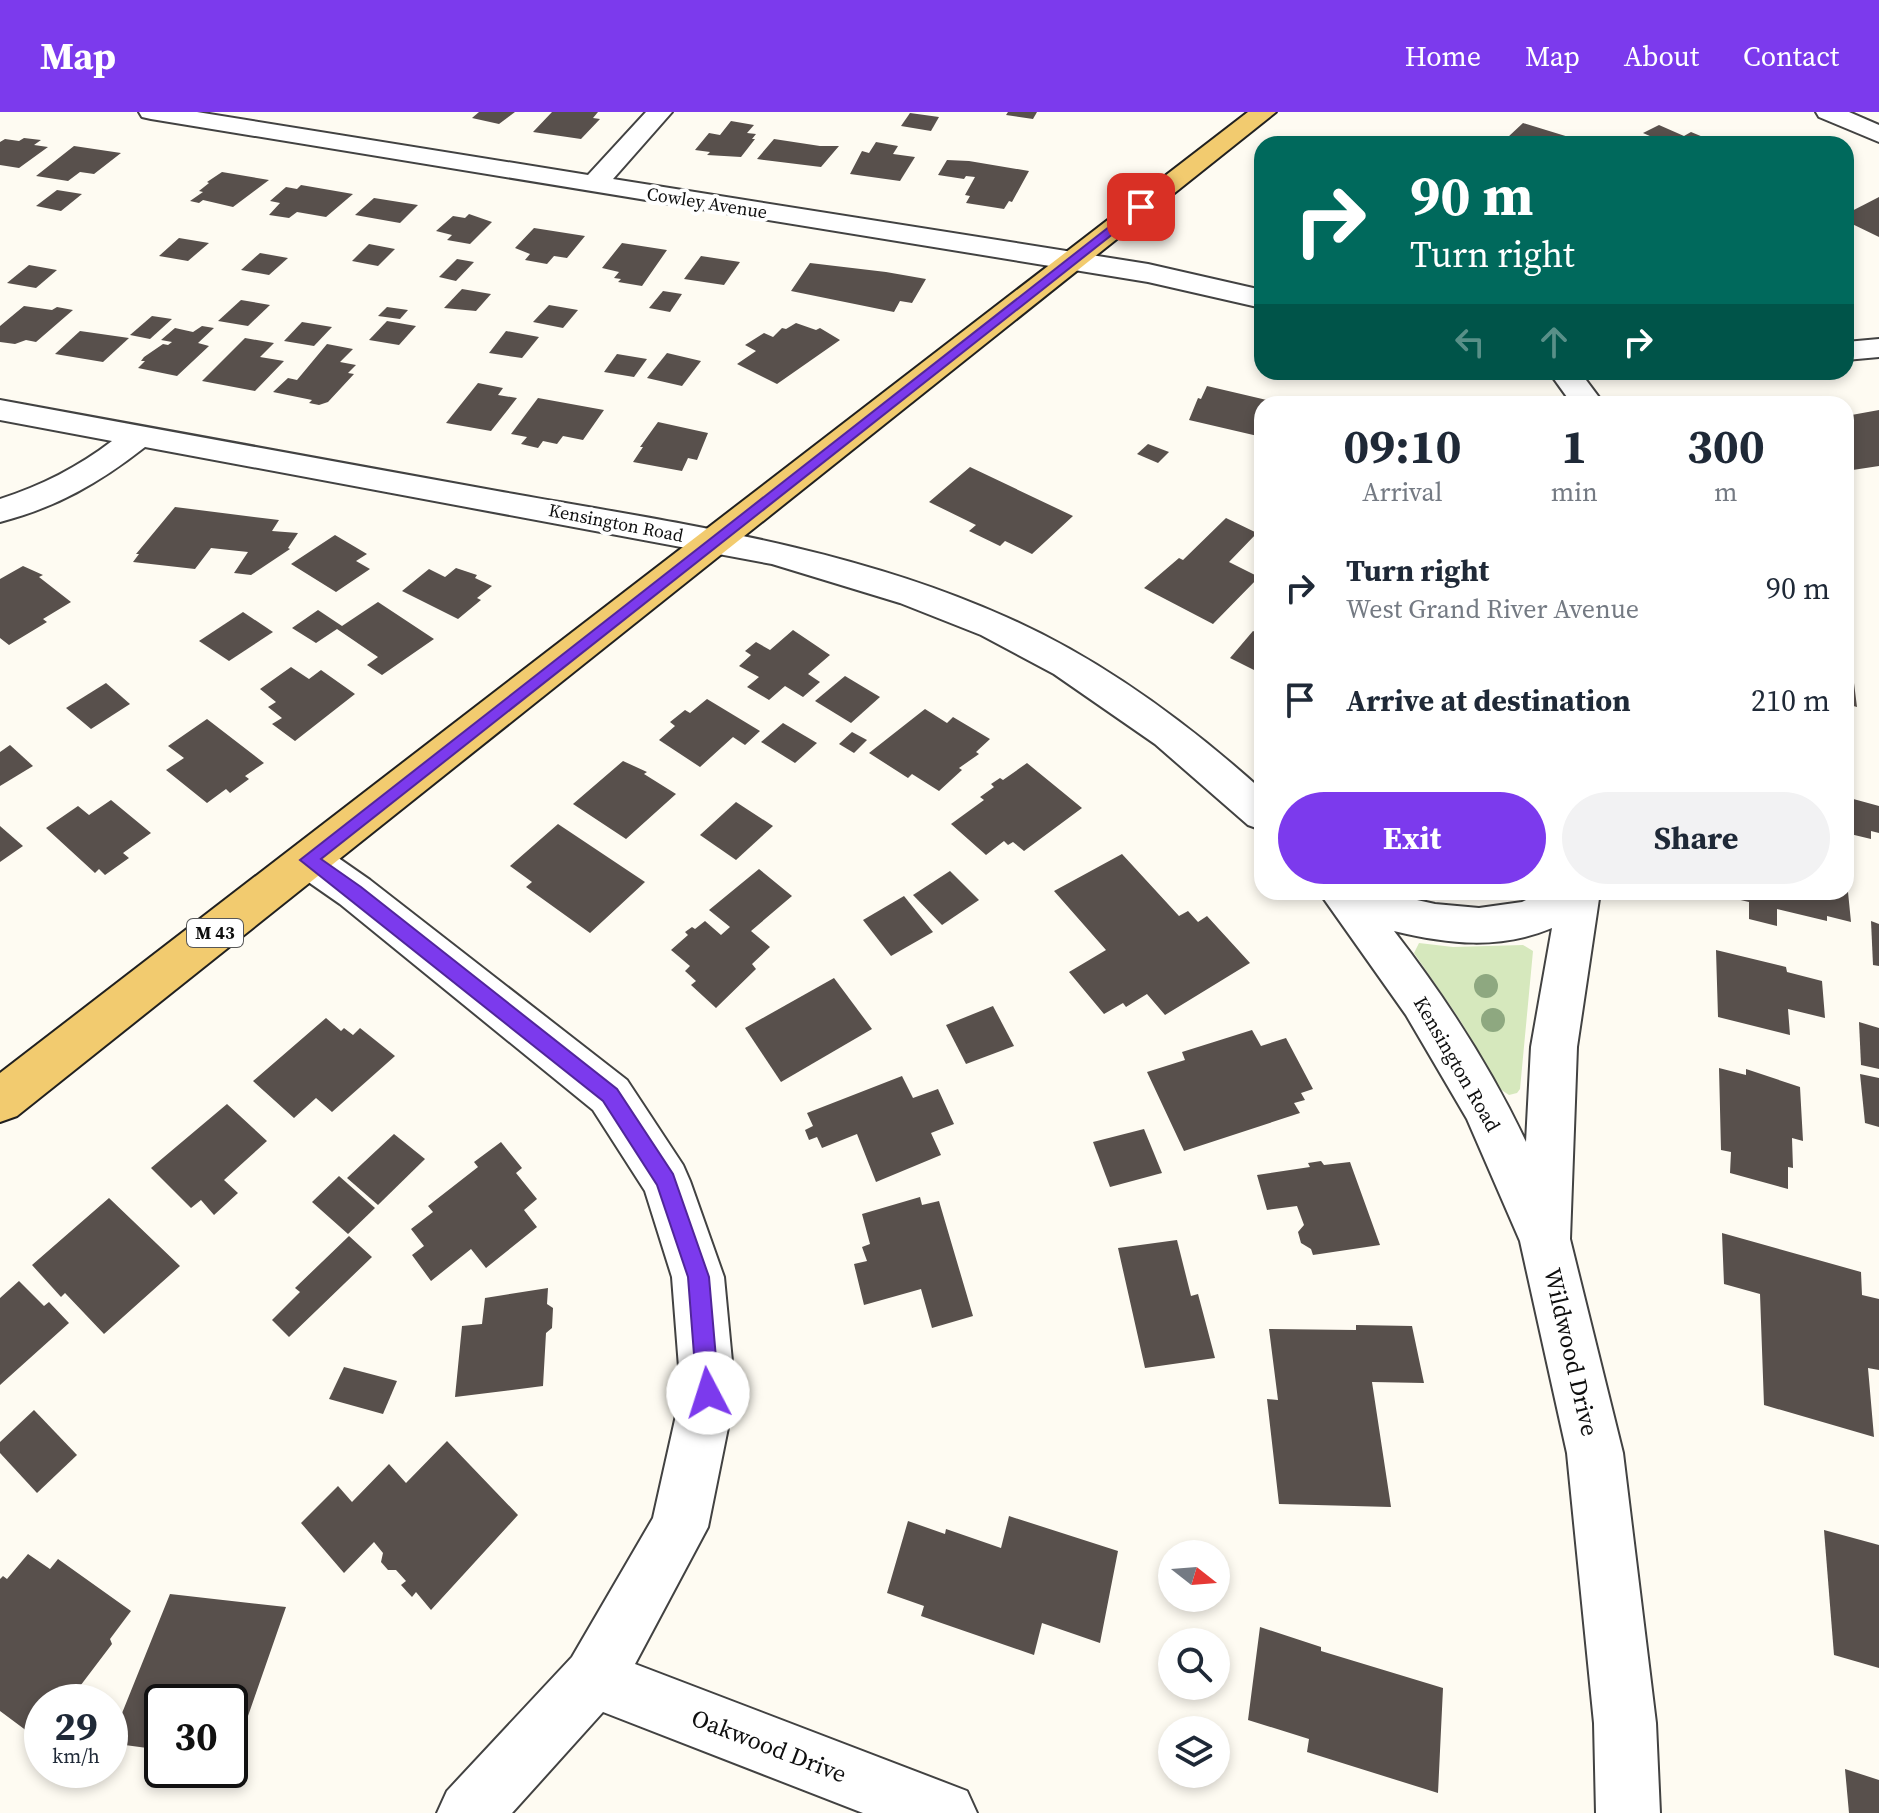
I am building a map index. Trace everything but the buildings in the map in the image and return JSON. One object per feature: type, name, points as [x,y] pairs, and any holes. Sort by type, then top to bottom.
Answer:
[{"type":"main road","name":"M 43","points":[[0,1101],[1264,112]]},
{"type":"street","name":"Cowley Avenue","points":[[151,112],[1148,273],[1254,297]]},
{"type":"street","points":[[594,184],[660,112]]},
{"type":"street","points":[[1828,112],[1879,134]]},
{"type":"street","points":[[1854,350],[1879,348]]},
{"type":"street","name":"Kensington Road","points":[[0,410],[715,542],[807,563],[992,626],[1076,669],[1147,715],[1254,807]]},
{"type":"street","points":[[0,511],[49,495],[103,464],[139,436]]},
{"type":"street","points":[[309,860],[355,892],[610,1095],[666,1181],[698,1277],[708,1393],[680,1527],[593,1678],[469,1813]]},
{"type":"street","name":"Kensington Road","points":[[1348,900],[1422,1001],[1485,1106],[1545,1239]]},
{"type":"street","name":"Kensington Road","points":[[1357,900],[1413,918],[1473,928],[1525,920],[1564,900]]},
{"type":"street","name":"Wildwood Drive","points":[[1578,900],[1554,1047],[1545,1239],[1595,1453],[1625,1723],[1628,1813]]},
{"type":"street","name":"Oakwood Drive","points":[[593,1678],[945,1813]]},
{"type":"green space","points":[[1419,943],[1453,947],[1523,945],[1533,951],[1520,1089],[1517,1093],[1509,1095],[1500,1089],[1460,1020],[1414,953]]},
{"type":"route","points":[[708,1393],[698,1277],[666,1181],[610,1095],[355,892],[309,860],[1141,207]]}]
